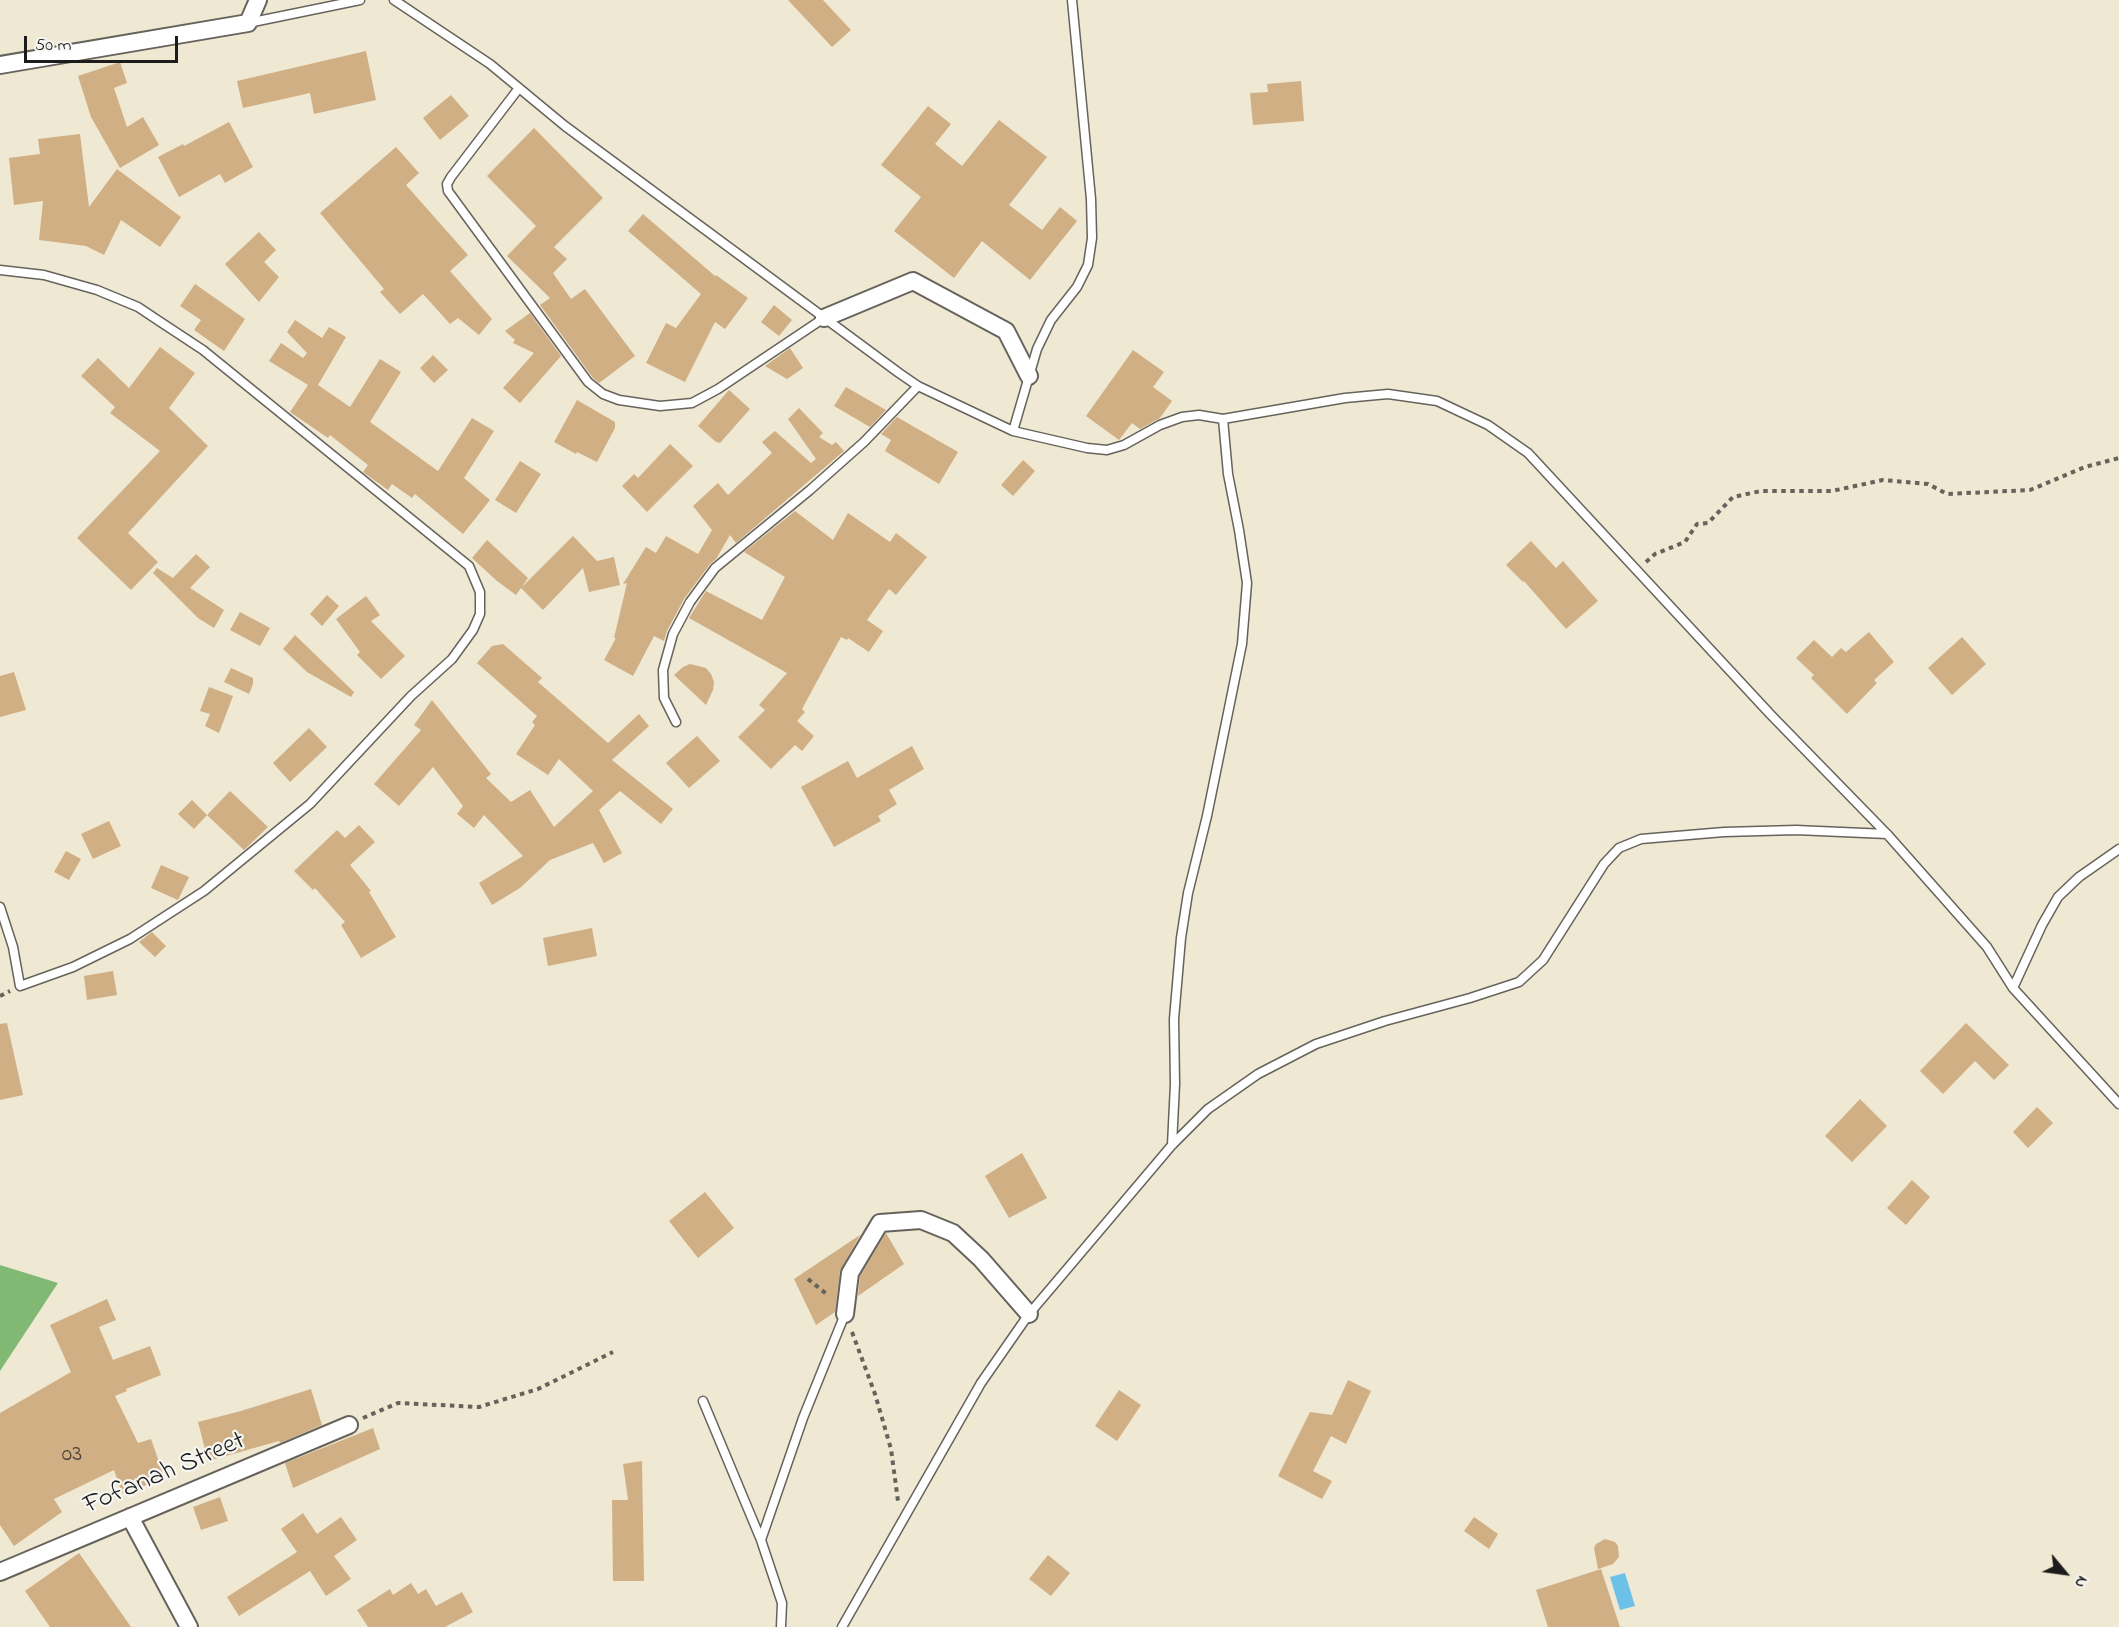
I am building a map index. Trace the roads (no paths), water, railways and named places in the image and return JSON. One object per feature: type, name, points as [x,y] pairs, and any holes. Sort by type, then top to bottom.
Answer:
[{"type":"street","points":[[0,65],[248,23],[258,0]]},
{"type":"street","points":[[824,318],[913,281],[1006,331],[1029,376]]},
{"type":"street","points":[[845,1314],[850,1274],[880,1223],[921,1220],[953,1233],[981,1259],[1029,1314]]},
{"type":"street","name":"Fofanah Street","points":[[0,1572],[349,1425]]},
{"type":"street","points":[[130,1518],[189,1627]]},
{"type":"lane","points":[[248,23],[360,0]]},
{"type":"lane","points":[[394,0],[490,64],[565,126],[918,386],[1013,431],[1087,448],[1107,450],[1124,445],[1160,424],[1182,417],[1199,415],[1223,419],[1345,398],[1388,394],[1437,401],[1488,425],[1528,453],[1771,715],[1887,834],[1987,947],[2013,988],[2119,1104]]},
{"type":"lane","points":[[1013,431],[1037,350],[1051,320],[1077,287],[1088,266],[1092,238],[1091,198],[1072,0]]},
{"type":"lane","points":[[519,88],[451,177],[447,184],[448,191],[588,382],[603,394],[619,400],[660,406],[692,403],[718,389],[824,318]]},
{"type":"lane","points":[[0,270],[44,275],[97,290],[138,307],[159,321],[203,351],[469,566],[480,592],[480,614],[473,630],[452,659],[411,696],[310,804],[204,891],[130,939],[73,967],[20,986],[13,947],[0,907]]},
{"type":"lane","points":[[676,722],[664,698],[663,670],[673,634],[696,593],[715,568],[864,442],[918,386]]},
{"type":"lane","points":[[1172,1145],[1175,1084],[1174,1019],[1181,938],[1188,893],[1207,816],[1242,644],[1246,583],[1228,474],[1223,419]]},
{"type":"lane","points":[[842,1627],[981,1383],[1029,1314],[1172,1145],[1208,1109],[1258,1074],[1316,1044],[1385,1020],[1470,998],[1519,982],[1544,960],[1604,864],[1619,848],[1641,839],[1724,832],[1796,830],[1887,834]]},
{"type":"lane","points":[[2013,988],[2042,925],[2058,897],[2079,877],[2119,849]]},
{"type":"lane","points":[[761,1540],[803,1418],[845,1314]]},
{"type":"lane","points":[[703,1401],[761,1540],[782,1603],[781,1627]]},
{"type":"water","points":[[1625,1573],[1635,1606],[1620,1610],[1610,1577]]}]
